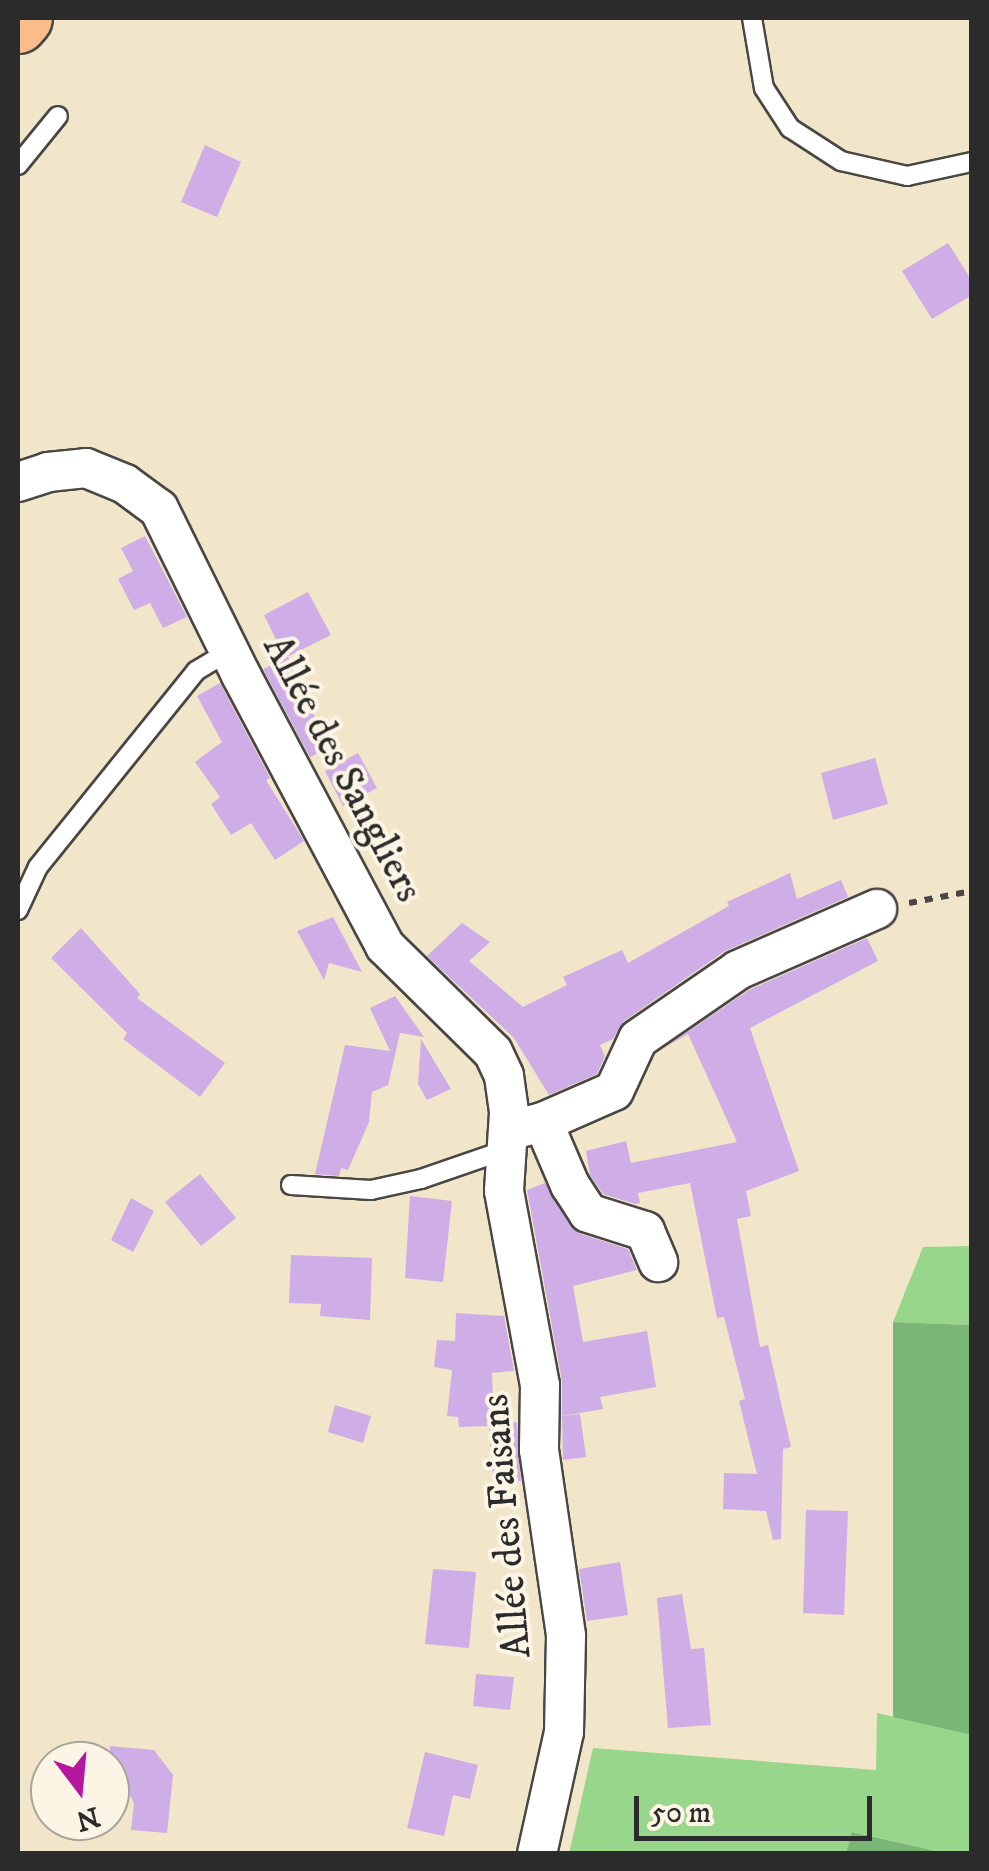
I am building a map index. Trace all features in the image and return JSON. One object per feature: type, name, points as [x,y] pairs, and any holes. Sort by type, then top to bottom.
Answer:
[{"type":"main road","points":[[18,25],[24,18]]},
{"type":"street","name":"Allée des Sangliers","points":[[18,482],[48,472],[86,468],[125,484],[159,509],[228,651],[385,946],[493,1052],[520,1134],[504,1191]]},
{"type":"street","points":[[658,1262],[645,1231],[588,1213],[570,1184],[520,1134],[614,1091],[638,1040],[738,970],[877,910]]},
{"type":"street","name":"Allée des Faisans","points":[[504,1191],[540,1385],[539,1450],[566,1636],[564,1732],[537,1854]]},
{"type":"lane","points":[[752,18],[764,88],[790,128],[841,160],[907,176],[972,162]]},
{"type":"lane","points":[[18,165],[58,116]]},
{"type":"lane","points":[[18,910],[38,866],[196,671],[228,651]]},
{"type":"lane","points":[[291,1186],[371,1190],[421,1180],[520,1134]]},
{"type":"path","points":[[877,910],[972,891]]},
{"type":"green space","points":[[971,1246],[971,1325],[893,1322],[923,1247]]},
{"type":"green space","points":[[893,1322],[971,1325],[971,1735],[893,1717]]},
{"type":"green space","points":[[877,1713],[971,1735],[971,1853],[945,1853],[853,1832],[846,1853],[569,1854],[593,1748],[876,1770]]},
{"type":"green space","points":[[852,1832],[945,1853],[846,1853]]},
{"type":"building","points":[[205,145],[241,162],[217,217],[181,202]]},
{"type":"building","points":[[948,243],[972,281],[972,295],[932,319],[902,271]]},
{"type":"building","points":[[145,536],[187,617],[163,628],[150,603],[134,610],[118,579],[133,571],[121,548]]},
{"type":"building","points":[[308,592],[331,635],[285,658],[264,615]]},
{"type":"building","points":[[288,657],[329,748],[310,757],[263,669]]},
{"type":"building","points":[[220,683],[270,778],[266,780],[304,841],[275,860],[251,823],[231,835],[211,804],[220,797],[195,762],[222,742],[197,696]]},
{"type":"building","points":[[358,753],[377,788],[343,806],[325,771]]},
{"type":"building","points":[[875,758],[888,804],[833,820],[821,773]]},
{"type":"building","points":[[790,873],[797,899],[841,880],[848,897],[725,951],[624,1021],[613,1039],[600,1045],[605,1056],[597,1074],[549,1095],[514,1038],[427,956],[462,923],[490,942],[469,961],[523,1007],[567,985],[563,977],[622,950],[628,963],[729,906],[727,902]]},
{"type":"building","points":[[333,917],[362,972],[329,963],[324,980],[297,931]]},
{"type":"building","points":[[81,928],[140,994],[137,998],[225,1063],[200,1097],[123,1039],[127,1033],[51,958]]},
{"type":"building","points":[[867,938],[878,961],[750,1028],[799,1171],[746,1191],[751,1216],[737,1219],[760,1347],[768,1345],[791,1447],[783,1449],[781,1539],[773,1540],[766,1511],[723,1509],[724,1473],[757,1474],[739,1401],[745,1399],[724,1317],[717,1318],[690,1183],[638,1193],[640,1203],[635,1204],[603,1194],[590,1175],[586,1151],[626,1141],[631,1163],[737,1142],[688,1034],[664,1048],[749,990]]},
{"type":"building","points":[[395,996],[424,1037],[400,1033],[388,1085],[372,1092],[369,1122],[348,1170],[341,1168],[339,1176],[315,1174],[345,1045],[390,1051],[370,1008]]},
{"type":"building","points":[[421,1039],[451,1089],[427,1100],[418,1084]]},
{"type":"building","points":[[200,1174],[236,1218],[201,1246],[165,1202]]},
{"type":"building","points":[[545,1183],[570,1226],[581,1234],[628,1249],[637,1270],[573,1286],[583,1342],[647,1331],[656,1387],[600,1397],[603,1409],[562,1416],[562,1381],[527,1190]]},
{"type":"building","points":[[410,1196],[452,1201],[443,1282],[405,1278]]},
{"type":"building","points":[[131,1198],[154,1211],[133,1252],[111,1240]]},
{"type":"building","points":[[291,1255],[372,1258],[370,1320],[320,1316],[321,1304],[289,1303]]},
{"type":"building","points":[[456,1313],[504,1316],[514,1371],[492,1373],[494,1425],[517,1422],[521,1481],[493,1483],[489,1426],[459,1427],[458,1417],[447,1416],[452,1370],[434,1367],[437,1340],[455,1341]]},
{"type":"building","points":[[335,1405],[371,1416],[363,1443],[328,1432]]},
{"type":"building","points":[[580,1414],[586,1457],[563,1460],[562,1416]]},
{"type":"building","points":[[806,1510],[848,1511],[844,1615],[803,1613]]},
{"type":"building","points":[[620,1562],[628,1615],[587,1621],[579,1569]]},
{"type":"building","points":[[433,1569],[476,1572],[469,1648],[425,1644]]},
{"type":"building","points":[[682,1594],[691,1649],[704,1648],[711,1725],[668,1728],[657,1598]]},
{"type":"building","points":[[476,1674],[514,1677],[510,1710],[473,1706]]},
{"type":"building","points":[[130,1748],[154,1750],[173,1775],[167,1833],[131,1830],[134,1803],[130,1795]]},
{"type":"building","points":[[425,1752],[478,1765],[470,1799],[453,1795],[444,1836],[407,1828]]}]
